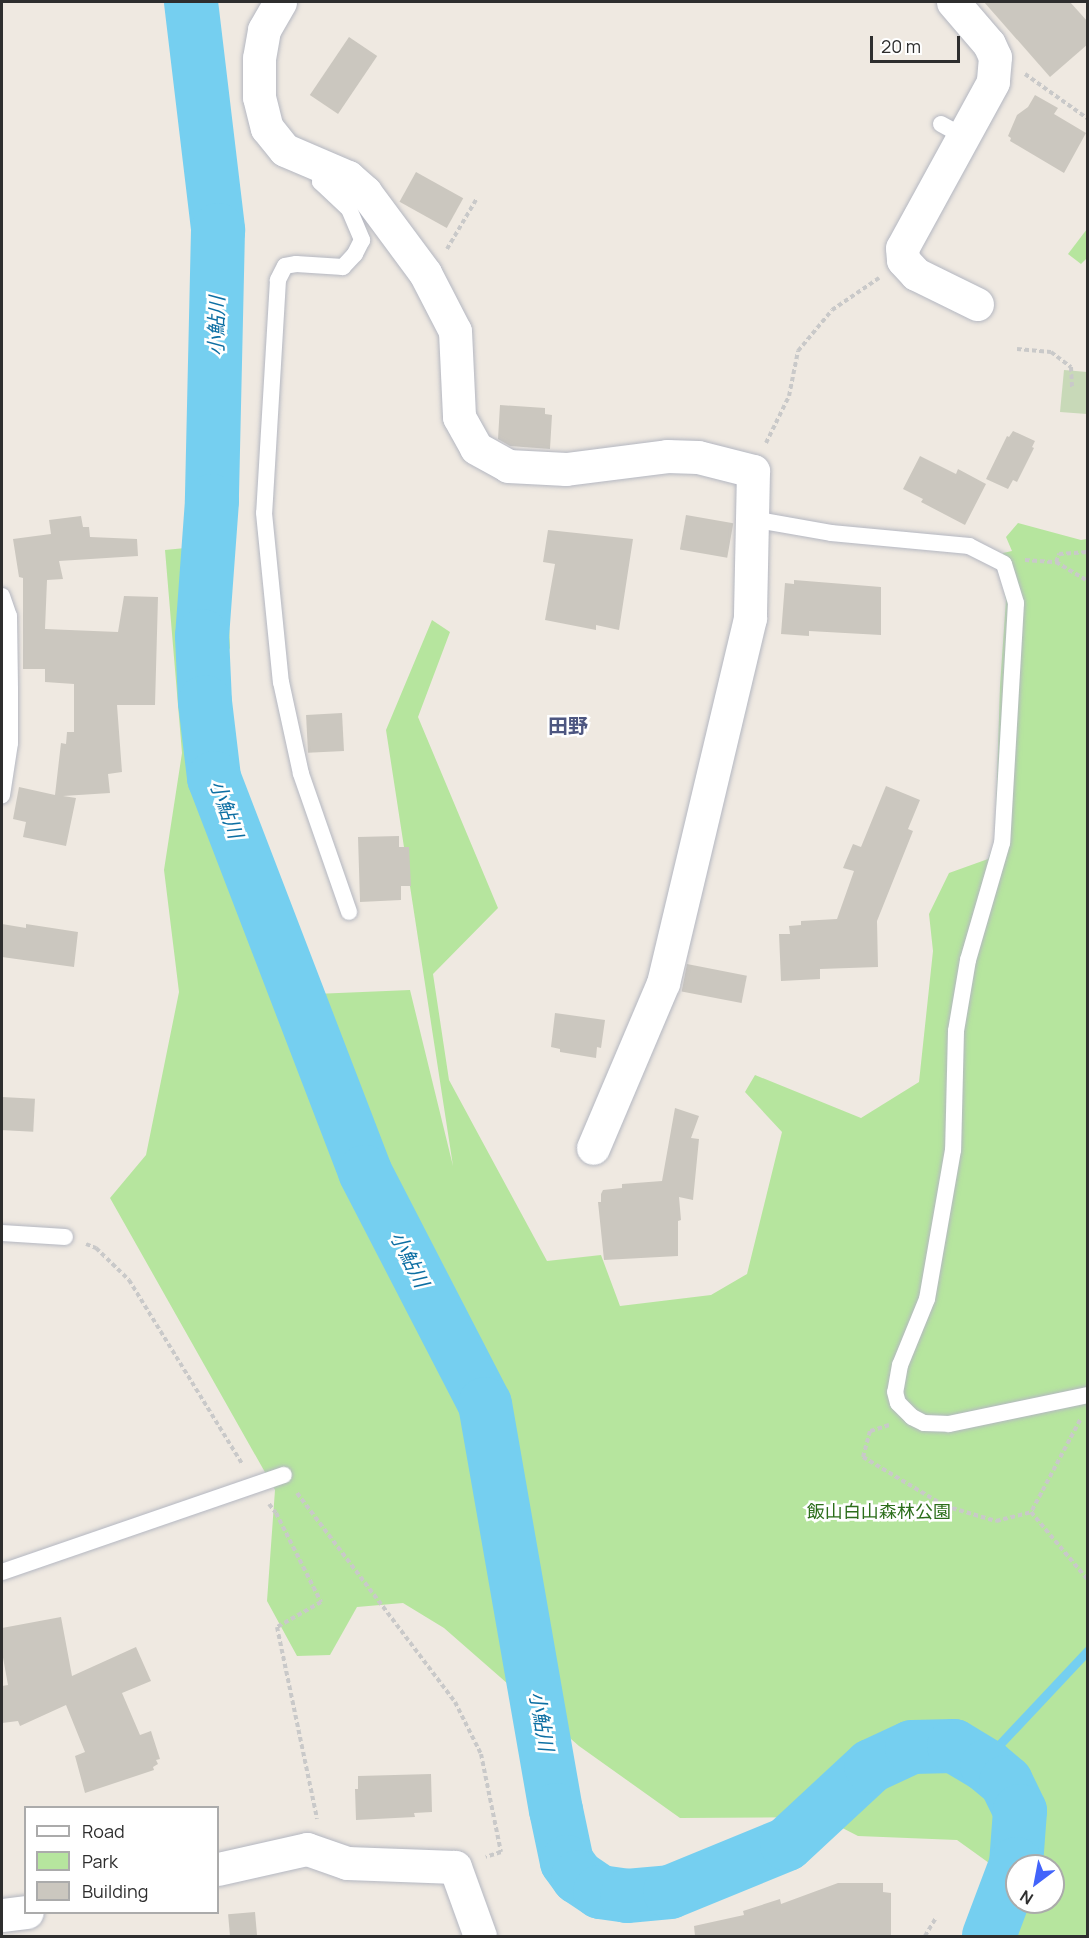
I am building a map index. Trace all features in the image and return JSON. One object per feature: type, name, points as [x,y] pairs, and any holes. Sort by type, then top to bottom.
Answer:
[{"type":"street","points":[[280,2],[264,30],[259,58],[259,97],[267,128],[285,150],[348,177],[365,192],[425,273],[456,331],[459,417],[476,448],[508,466],[566,469],[667,456],[698,457],[753,471],[750,618],[663,983],[593,1148]]},
{"type":"street","points":[[953,2],[988,44],[995,57],[993,82],[952,130],[914,206],[902,248],[903,260],[916,274],[977,304]]},
{"type":"street","points":[[219,1869],[308,1849],[347,1863],[455,1867],[480,1936]]},
{"type":"street","points":[[2,1915],[24,1912]]},
{"type":"lane","points":[[321,165],[320,182],[349,209],[362,240],[355,254],[343,267],[296,264],[285,266],[279,280],[264,513],[282,682],[298,763],[349,912]]},
{"type":"lane","points":[[752,519],[831,533],[969,546],[1004,564],[1016,603],[1002,843],[968,960],[956,1031],[952,1150],[927,1299],[900,1365],[895,1392],[898,1403],[912,1417],[924,1423],[949,1424],[1088,1395]]},
{"type":"lane","points":[[2,596],[9,616],[10,743],[2,795]]},
{"type":"lane","points":[[2,1233],[65,1237]]},
{"type":"lane","points":[[2,1572],[284,1475]]},
{"type":"path","points":[[995,64],[1013,65],[1088,118]]},
{"type":"path","points":[[425,273],[439,262],[477,198]]},
{"type":"path","points":[[753,471],[789,396],[798,351],[832,310],[903,260]]},
{"type":"path","points":[[1017,349],[1051,352],[1071,367],[1072,389]]},
{"type":"path","points":[[1056,561],[1059,554],[1088,552]]},
{"type":"path","points":[[1004,564],[1029,559],[1056,561],[1088,580]]},
{"type":"path","points":[[65,1237],[96,1248],[129,1280],[189,1374],[254,1485],[276,1513],[321,1602],[277,1627],[320,1831],[317,1853]]},
{"type":"path","points":[[912,1417],[870,1431],[863,1457],[945,1506],[996,1521],[1030,1512],[1082,1416]]},
{"type":"path","points":[[284,1475],[455,1702],[481,1754],[501,1852],[455,1867]]},
{"type":"path","points":[[1030,1512],[1088,1580]]},
{"type":"path","points":[[925,1936],[936,1918]]},
{"type":"green space","points":[[1087,229],[1087,258],[1081,264],[1068,254]]},
{"type":"green space","points":[[1064,370],[1087,372],[1087,414],[1060,412]]},
{"type":"green space","name":"飯山白山森林公園","points":[[1018,523],[1081,540],[1087,539],[1087,1936],[988,1936],[996,1868],[957,1840],[858,1836],[821,1817],[680,1818],[579,1746],[444,1628],[403,1603],[357,1607],[330,1655],[297,1656],[267,1601],[275,1490],[110,1198],[146,1155],[179,992],[164,870],[182,753],[165,550],[226,544],[230,648],[208,688],[289,1019],[315,994],[410,990],[453,1166],[386,730],[432,620],[450,632],[418,717],[498,908],[433,974],[449,1080],[547,1261],[601,1255],[620,1306],[711,1295],[747,1274],[782,1132],[745,1092],[755,1075],[861,1118],[919,1082],[933,951],[929,914],[949,873],[988,859],[995,843],[1000,686],[1006,600],[1000,573],[1003,553],[1012,551],[1006,537]]},
{"type":"building","points":[[984,2],[1070,2],[1088,22],[1088,44],[1050,77]]},
{"type":"building","points":[[349,37],[377,56],[338,114],[310,95]]},
{"type":"building","points":[[1035,95],[1058,108],[1054,114],[1086,133],[1064,173],[1010,141],[1011,138],[1008,136],[1017,115],[1028,107]]},
{"type":"building","points":[[416,172],[463,198],[447,228],[400,202]]},
{"type":"building","points":[[500,405],[545,408],[545,414],[552,415],[550,449],[510,446],[498,439]]},
{"type":"building","points":[[1013,431],[1035,441],[1032,447],[1034,448],[1017,482],[1013,480],[1008,489],[986,479],[1007,436],[1009,437]]},
{"type":"building","points":[[920,456],[956,474],[958,469],[986,484],[965,525],[921,502],[923,499],[903,489]]},
{"type":"building","points":[[686,515],[733,523],[727,558],[680,549]]},
{"type":"building","points":[[81,516],[83,527],[89,527],[90,537],[137,539],[138,556],[59,561],[63,579],[47,580],[45,629],[118,632],[124,596],[158,597],[155,705],[117,705],[122,772],[108,774],[110,793],[63,796],[76,798],[66,846],[23,837],[26,822],[13,819],[19,787],[55,795],[61,743],[66,744],[67,732],[74,732],[74,684],[45,682],[45,669],[23,669],[23,578],[19,577],[13,539],[51,534],[49,520]]},
{"type":"building","points":[[548,530],[633,539],[619,630],[596,625],[596,630],[545,620],[555,564],[543,562]]},
{"type":"building","points":[[794,580],[881,587],[881,635],[809,631],[809,636],[781,634],[785,583],[794,584]]},
{"type":"building","points":[[342,713],[344,751],[308,753],[306,715]]},
{"type":"building","points":[[886,786],[920,800],[908,829],[913,831],[877,921],[878,967],[820,969],[820,979],[781,981],[779,934],[790,934],[789,926],[801,925],[801,921],[837,919],[854,871],[843,868],[853,844],[861,847]]},
{"type":"building","points":[[399,836],[399,847],[409,847],[411,886],[401,886],[401,900],[360,902],[358,837]]},
{"type":"building","points":[[2,924],[26,928],[26,924],[78,932],[74,967],[2,957]]},
{"type":"building","points":[[687,964],[747,976],[742,1003],[682,991]]},
{"type":"building","points":[[555,1013],[605,1020],[601,1048],[597,1047],[596,1058],[560,1052],[560,1049],[551,1047]]},
{"type":"building","points":[[2,1097],[35,1099],[33,1132],[2,1130]]},
{"type":"building","points":[[675,1108],[699,1116],[691,1138],[699,1139],[693,1200],[679,1197],[681,1220],[678,1221],[678,1256],[604,1260],[598,1202],[601,1202],[601,1194],[603,1190],[622,1188],[622,1184],[662,1181]]},
{"type":"building","points":[[61,1617],[72,1676],[136,1647],[151,1681],[122,1693],[140,1735],[151,1731],[160,1759],[156,1760],[158,1764],[153,1767],[154,1770],[85,1793],[75,1756],[85,1752],[66,1705],[20,1726],[18,1721],[2,1723],[2,1686],[8,1685],[2,1652],[2,1628]]},
{"type":"building","points":[[431,1774],[432,1812],[414,1813],[415,1817],[356,1820],[355,1789],[358,1789],[358,1776]]},
{"type":"building","points":[[838,1883],[883,1883],[883,1892],[891,1893],[891,1936],[695,1936],[694,1926],[744,1915],[743,1911],[780,1899],[781,1904]]},
{"type":"building","points":[[255,1912],[257,1936],[230,1936],[228,1914]]},
{"type":"waterway","name":"小鮎川","points":[[191,2],[218,230],[212,501],[202,636],[205,702],[214,778],[365,1172],[485,1404],[567,1862],[578,1877],[600,1892],[627,1896],[670,1892],[787,1844],[871,1766],[912,1747],[954,1746],[987,1766],[1006,1782],[1020,1811],[1016,1864],[989,1936]]},
{"type":"waterway","points":[[982,1763],[1088,1650]]},
{"type":"district","name":"田野","points":[[568,725]]}]
